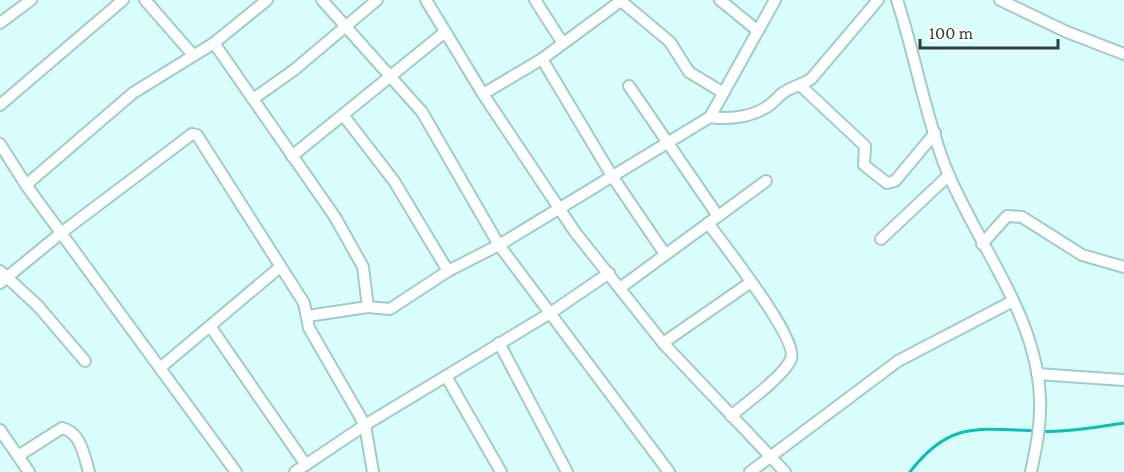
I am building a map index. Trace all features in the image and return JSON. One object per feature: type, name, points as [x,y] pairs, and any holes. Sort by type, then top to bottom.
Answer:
[{"type":"street","points":[[0,23],[31,0]]},
{"type":"street","points":[[0,105],[123,0]]},
{"type":"street","points":[[145,0],[193,55]]},
{"type":"street","points":[[322,0],[422,112],[499,245],[552,312],[669,472]]},
{"type":"street","points":[[253,99],[377,0]]},
{"type":"street","points":[[535,0],[562,42]]},
{"type":"street","points":[[720,0],[758,31]]},
{"type":"street","points":[[710,117],[775,0]]},
{"type":"street","points":[[307,316],[368,307],[390,309],[448,271],[499,245],[558,207],[710,117],[738,117],[751,114],[771,104],[788,90],[801,86],[811,78],[878,0]]},
{"type":"street","points":[[897,0],[949,174],[982,244],[1013,301],[1037,374],[1040,420],[1031,472]]},
{"type":"street","points":[[1000,0],[1067,32],[1124,54]]},
{"type":"street","points":[[26,185],[133,93],[214,43],[264,1]]},
{"type":"street","points":[[428,1],[483,94],[575,232],[663,343],[785,472]]},
{"type":"street","points":[[483,94],[542,59],[616,2],[670,42],[689,72],[722,92]]},
{"type":"street","points":[[292,156],[446,32]]},
{"type":"street","points":[[214,43],[335,217],[363,267],[368,307]]},
{"type":"street","points":[[542,59],[612,176],[665,254]]},
{"type":"street","points":[[629,86],[718,216]]},
{"type":"street","points":[[801,86],[865,146],[864,165],[887,183],[895,181],[935,133]]},
{"type":"street","points":[[343,115],[394,181],[448,271]]},
{"type":"street","points":[[85,361],[38,306],[3,277],[192,134],[197,135],[304,303],[309,328],[365,425],[373,472]]},
{"type":"street","points":[[0,144],[26,185],[236,472]]},
{"type":"street","points":[[881,239],[949,174]]},
{"type":"street","points":[[620,288],[766,181]]},
{"type":"street","points":[[982,244],[1007,216],[1013,215],[1022,217],[1082,255],[1124,267]]},
{"type":"street","points":[[708,223],[785,334],[792,356],[784,369],[731,416]]},
{"type":"street","points":[[159,368],[280,267]]},
{"type":"street","points":[[296,472],[365,425],[552,312],[609,273]]},
{"type":"street","points":[[663,343],[751,282]]},
{"type":"street","points":[[750,472],[898,362],[1013,301]]},
{"type":"street","points":[[210,326],[306,465]]},
{"type":"street","points":[[499,343],[567,472]]},
{"type":"street","points":[[1037,374],[1124,380]]},
{"type":"street","points":[[446,376],[501,472]]},
{"type":"street","points":[[18,456],[62,428],[79,441],[89,472]]},
{"type":"street","points":[[0,430],[29,472]]},
{"type":"waterway","points":[[910,472],[939,443],[967,431],[982,429],[1059,431],[1124,423]]}]
